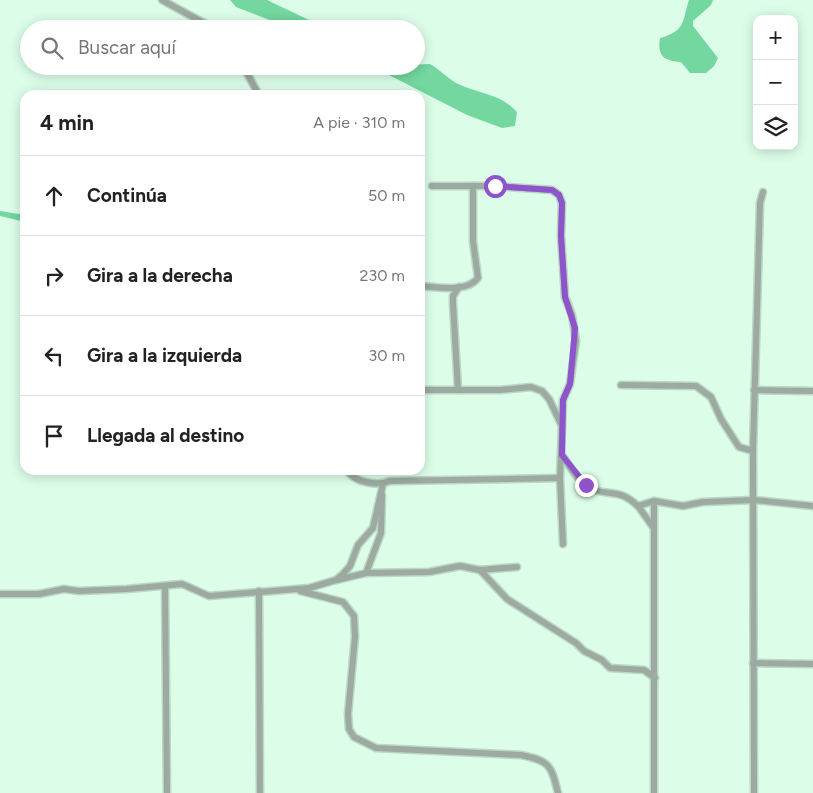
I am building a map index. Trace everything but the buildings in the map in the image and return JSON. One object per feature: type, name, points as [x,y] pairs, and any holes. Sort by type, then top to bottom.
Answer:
[{"type":"street","points":[[162,0],[199,20]]},
{"type":"street","points":[[248,75],[256,90]]},
{"type":"street","points":[[432,186],[552,190],[559,195],[562,203],[561,236],[565,297],[574,321],[576,341],[570,384],[563,400],[564,432],[560,478],[562,544]]},
{"type":"street","points":[[425,286],[459,287],[474,283],[478,278],[473,240],[473,186]]},
{"type":"street","points":[[754,793],[753,451],[760,203],[763,192]]},
{"type":"street","points":[[458,390],[453,296],[459,287]]},
{"type":"street","points":[[621,385],[696,386],[711,397],[721,419],[739,447],[753,451]]},
{"type":"street","points":[[425,390],[500,390],[531,387],[542,391],[554,406],[564,432]]},
{"type":"street","points":[[754,390],[813,390]]},
{"type":"street","points":[[562,455],[586,485],[594,490],[624,495],[638,506],[654,529]]},
{"type":"street","points":[[350,475],[357,479],[383,484],[390,481],[560,478]]},
{"type":"street","points":[[366,573],[381,533],[383,484]]},
{"type":"street","points":[[336,580],[350,566],[358,545],[373,528],[383,484]]},
{"type":"street","points":[[638,506],[654,501],[683,506],[703,502],[754,500],[813,506]]},
{"type":"street","points":[[654,501],[654,793]]},
{"type":"street","points":[[0,594],[38,594],[64,589],[79,591],[165,587],[182,584],[209,596],[259,591],[296,590],[366,573],[429,572],[460,566],[480,570],[517,566]]},
{"type":"street","points":[[480,570],[507,599],[584,651],[598,656],[610,668],[644,670],[654,678]]},
{"type":"street","points":[[165,587],[167,793]]},
{"type":"street","points":[[296,590],[344,602],[354,616],[355,637],[348,714],[349,729],[354,737],[376,748],[521,754],[536,758],[545,761],[551,768],[558,793]]},
{"type":"street","points":[[259,591],[260,793]]},
{"type":"street","points":[[753,663],[813,664]]},
{"type":"shaded area","points":[[230,0],[267,0],[309,20],[270,20],[236,7]]},
{"type":"shaded area","points":[[689,0],[713,0],[711,5],[693,21],[693,26],[718,58],[714,66],[706,73],[690,73],[681,62],[666,59],[660,49],[660,38],[675,32],[682,24]]},
{"type":"shaded area","points":[[425,64],[430,64],[464,87],[503,101],[517,112],[515,126],[502,128],[467,115],[425,93],[425,90],[418,90],[389,75],[425,75]]},
{"type":"shaded area","points":[[0,211],[20,214],[20,221],[0,216]]},
{"type":"route","points":[[495,186],[552,190],[559,195],[562,203],[561,236],[565,297],[572,315],[576,341],[570,384],[563,400],[564,432],[562,455],[580,480],[586,485]]}]
